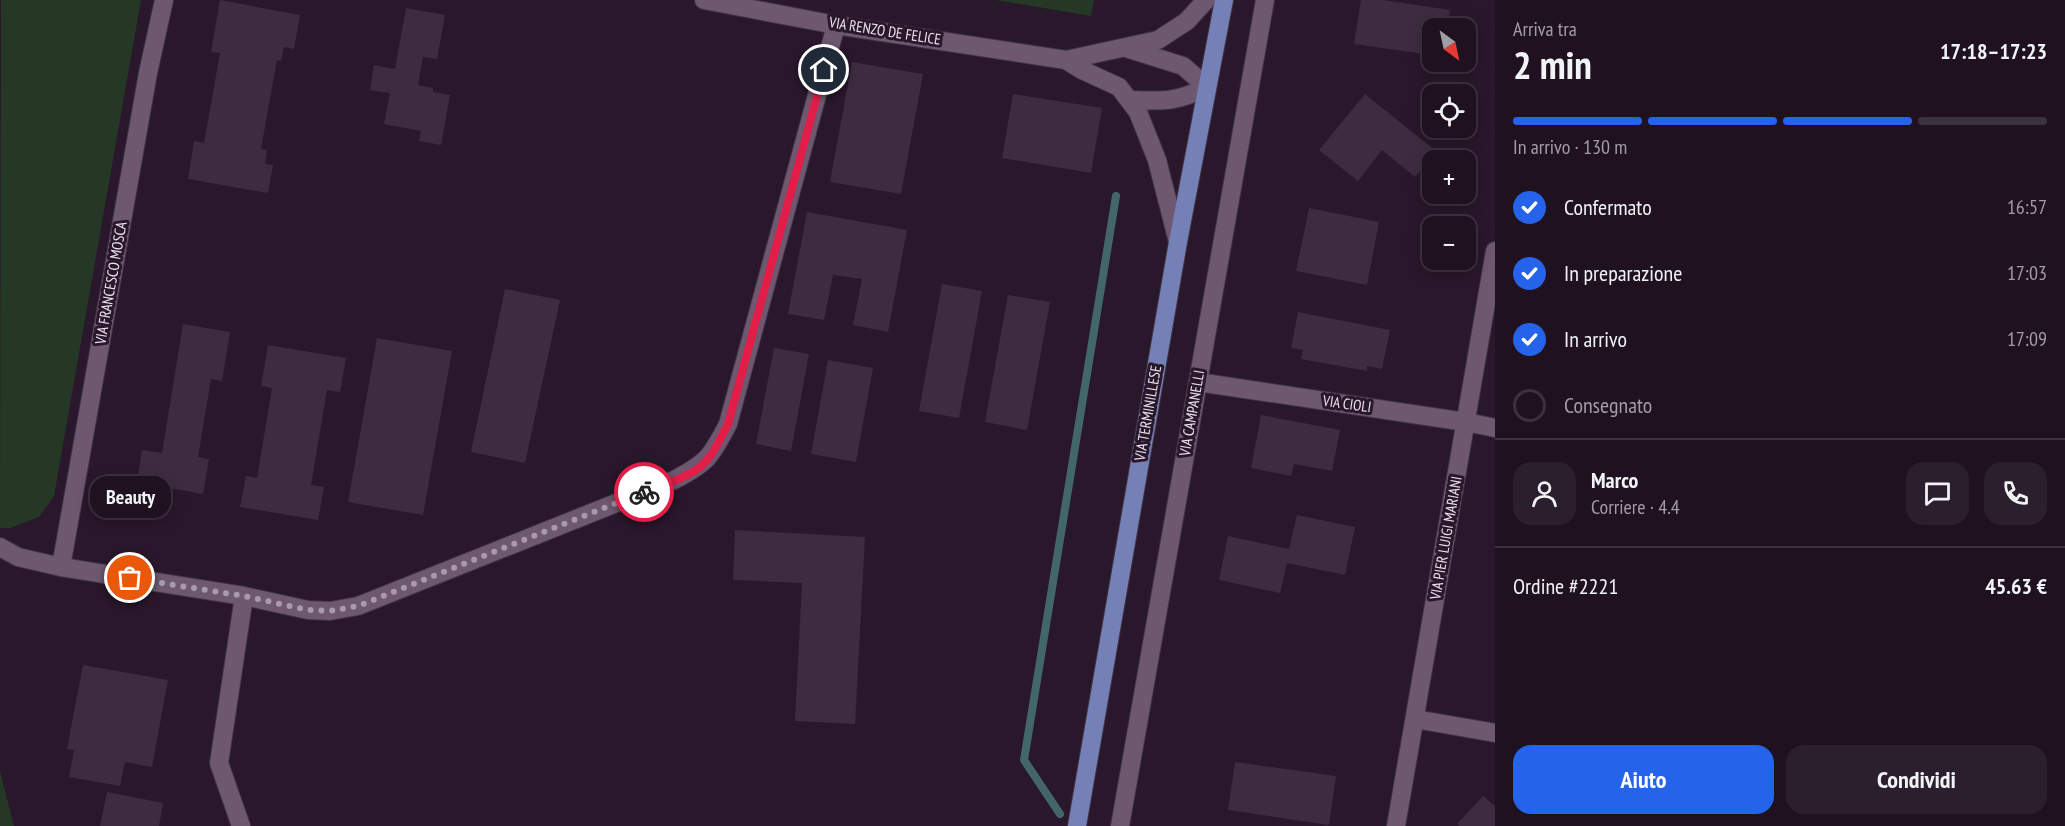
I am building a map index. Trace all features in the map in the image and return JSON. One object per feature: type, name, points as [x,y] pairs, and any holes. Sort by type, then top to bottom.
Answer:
[{"type":"main road","name":"VIA TERMINILLESE","points":[[1077,826],[1178,242],[1224,0]]},
{"type":"street","name":"VIA FRANCESCO MOSCA","points":[[61,567],[148,73],[164,0]]},
{"type":"street","name":"VIA RENZO DE FELICE","points":[[704,0],[836,24],[1066,60],[1158,40],[1187,21],[1206,0]]},
{"type":"street","name":"VIA CAMPANELLI","points":[[1120,826],[1265,0]]},
{"type":"street","points":[[0,548],[9,558],[244,596],[308,610],[330,611],[358,606],[674,480],[700,467],[715,449],[731,415],[836,24]]},
{"type":"street","name":"VIA RENZO DE FELICE","points":[[1124,48],[1154,55],[1184,66],[1207,87]]},
{"type":"street","name":"VIA RENZO DE FELICE","points":[[1066,60],[1119,87],[1138,112],[1157,160],[1178,242]]},
{"type":"street","points":[[1129,100],[1165,102],[1183,99],[1207,87]]},
{"type":"street","name":"VIA PIER LUIGI MARIANI","points":[[1396,826],[1495,250]]},
{"type":"street","name":"VIA CIOLI","points":[[1198,382],[1495,428]]},
{"type":"street","points":[[241,826],[219,763],[244,596]]},
{"type":"street","points":[[1414,719],[1495,733]]},
{"type":"green space","points":[[1,0],[141,0],[54,496],[39,517],[10,528],[0,528]]},
{"type":"green space","points":[[996,0],[1094,0],[1091,16]]},
{"type":"green space","points":[[0,771],[14,826],[0,826]]},
{"type":"building","points":[[220,0],[300,15],[294,49],[284,47],[281,61],[277,60],[261,149],[267,150],[265,164],[273,165],[268,193],[188,179],[194,141],[204,143],[220,53],[211,52]]},
{"type":"building","points":[[1361,0],[1383,0],[1450,10],[1449,18],[1422,18],[1422,54],[1354,44]]},
{"type":"building","points":[[406,8],[445,15],[437,59],[423,57],[418,85],[433,88],[433,92],[450,95],[441,145],[419,141],[421,131],[384,124],[390,93],[370,90],[374,65],[395,69]]},
{"type":"building","points":[[852,62],[923,74],[901,194],[830,182]]},
{"type":"building","points":[[1013,94],[1102,108],[1091,173],[1002,158]]},
{"type":"building","points":[[1365,94],[1435,150],[1422,150],[1422,168],[1415,177],[1382,150],[1358,181],[1319,150]]},
{"type":"building","points":[[1309,208],[1379,222],[1367,285],[1296,271]]},
{"type":"building","points":[[807,212],[907,230],[888,332],[853,325],[862,279],[833,275],[824,320],[788,314]]},
{"type":"building","points":[[942,284],[982,291],[959,418],[919,411]]},
{"type":"building","points":[[505,289],[560,300],[525,463],[471,452]]},
{"type":"building","points":[[1008,295],[1050,302],[1027,430],[985,422]]},
{"type":"building","points":[[1298,312],[1390,330],[1382,369],[1367,366],[1367,371],[1301,359],[1303,350],[1291,348]]},
{"type":"building","points":[[183,324],[230,332],[222,381],[211,379],[198,457],[209,459],[203,494],[169,488],[165,512],[133,507],[142,450],[162,453]]},
{"type":"building","points":[[377,338],[452,351],[423,515],[348,502]]},
{"type":"building","points":[[268,345],[346,358],[340,392],[327,390],[311,485],[324,487],[318,520],[240,507],[246,476],[257,478],[272,388],[261,386]]},
{"type":"building","points":[[774,348],[809,354],[791,451],[756,444]]},
{"type":"building","points":[[828,360],[873,368],[856,462],[811,454]]},
{"type":"building","points":[[1261,415],[1340,430],[1332,471],[1294,464],[1291,476],[1251,468]]},
{"type":"building","points":[[1297,515],[1355,527],[1345,575],[1287,563],[1280,593],[1219,580],[1228,536],[1289,549]]},
{"type":"building","points":[[735,530],[865,537],[855,724],[795,721],[802,583],[733,580]]},
{"type":"building","points":[[83,665],[168,680],[152,767],[125,762],[120,786],[69,777],[74,750],[67,749]]},
{"type":"building","points":[[1235,762],[1336,776],[1329,825],[1228,810]]},
{"type":"building","points":[[107,792],[163,803],[159,826],[100,826]]},
{"type":"building","points":[[1483,796],[1495,806],[1495,826],[1459,826],[1457,824]]},
{"type":"waterway","points":[[1060,814],[1024,760],[1116,196]]},
{"type":"way so far","points":[[130,578],[244,596],[308,610],[330,611],[358,606],[644,492]]},
{"type":"place","name":"Beauty","points":[[130,578]]},
{"type":"route","points":[[644,492],[700,467],[715,449],[728,424],[824,70]]}]
